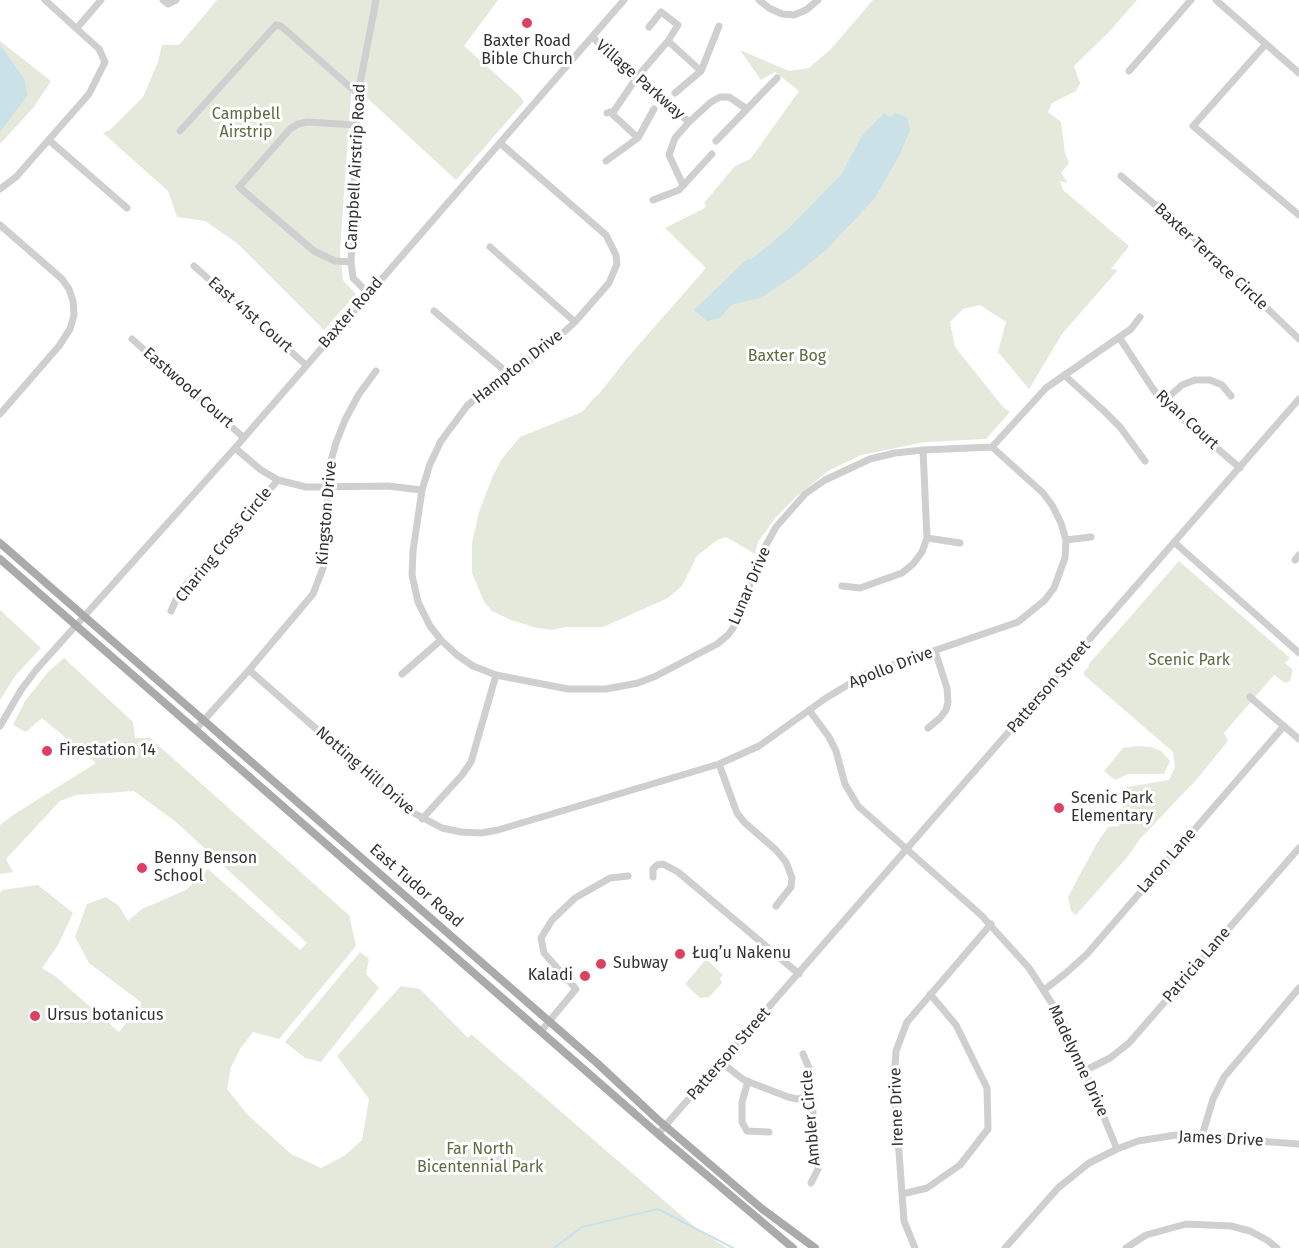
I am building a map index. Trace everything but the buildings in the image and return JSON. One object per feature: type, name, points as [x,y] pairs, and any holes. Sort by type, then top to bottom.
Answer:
[{"type":"main road","name":"East Tudor Road","points":[[0,543],[665,1126],[761,1208],[815,1248]]},
{"type":"main road","name":"East Tudor Road","points":[[0,559],[542,1030],[658,1134],[793,1248]]},
{"type":"street","points":[[0,189],[16,177],[50,141],[89,94],[105,62],[99,49],[45,0]]},
{"type":"street","points":[[77,28],[101,0]]},
{"type":"street","points":[[163,0],[168,3],[176,0]]},
{"type":"street","name":"Campbell Airstrip Road","points":[[368,294],[353,278],[351,262],[358,94],[376,0]]},
{"type":"street","points":[[759,0],[782,14],[794,15],[806,10],[818,0]]},
{"type":"street","points":[[1129,72],[1191,0]]},
{"type":"street","points":[[1216,0],[1299,73]]},
{"type":"street","name":"Baxter Road","points":[[76,625],[235,448],[622,1]]},
{"type":"street","points":[[638,138],[608,113],[614,111],[637,77],[668,41],[678,25],[661,12],[649,27]]},
{"type":"street","points":[[180,130],[276,25],[281,26],[358,94]]},
{"type":"street","points":[[675,93],[701,71],[719,26]]},
{"type":"street","name":"Village Parkway","points":[[592,37],[689,122]]},
{"type":"street","points":[[668,41],[701,71]]},
{"type":"street","points":[[1265,45],[1193,126],[1299,215]]},
{"type":"street","points":[[716,141],[777,78]]},
{"type":"street","name":"Village Parkway","points":[[683,185],[669,155],[675,138],[689,122],[720,97],[729,97],[747,109]]},
{"type":"street","points":[[606,161],[638,138],[654,109]]},
{"type":"street","points":[[351,262],[335,261],[319,254],[239,187],[290,129],[298,124],[307,122],[356,125]]},
{"type":"street","points":[[50,141],[127,208]]},
{"type":"street","name":"Hampton Drive","points":[[441,640],[430,626],[418,602],[412,575],[422,489],[433,456],[454,422],[483,392],[543,351],[575,322],[615,273],[616,255],[606,235],[500,143]]},
{"type":"street","points":[[653,200],[679,190],[712,154]]},
{"type":"street","name":"Baxter Terrace Circle","points":[[1121,176],[1192,236],[1299,339]]},
{"type":"street","points":[[0,225],[62,279],[74,301],[74,315],[70,329],[59,346],[0,413]]},
{"type":"street","points":[[490,247],[575,322]]},
{"type":"street","name":"East 41st Court","points":[[194,266],[306,364]]},
{"type":"street","points":[[434,311],[510,375]]},
{"type":"street","points":[[1091,537],[1066,540],[1052,505],[1043,493],[992,447],[1028,405],[1046,388],[1131,329],[1140,316]]},
{"type":"street","name":"Ryan Court","points":[[1119,338],[1163,402],[1240,468]]},
{"type":"street","name":"Eastwood Court","points":[[132,339],[243,437]]},
{"type":"street","name":"Kingston Drive","points":[[196,729],[313,594],[325,562],[330,464],[336,443],[354,403],[376,371]]},
{"type":"street","points":[[1064,375],[1103,410],[1145,461]]},
{"type":"street","points":[[1163,402],[1182,385],[1195,380],[1210,380],[1222,385],[1232,396]]},
{"type":"street","name":"Patterson Street","points":[[658,1134],[1299,399]]},
{"type":"street","name":"Lunar Drive","points":[[441,640],[473,666],[496,675],[568,689],[622,687],[656,676],[717,644],[728,634],[738,621],[756,566],[771,536],[789,511],[825,480],[870,459],[895,453],[992,447]]},
{"type":"street","points":[[235,448],[261,471],[278,480],[306,488],[354,485],[422,489]]},
{"type":"street","points":[[842,586],[860,588],[902,573],[913,564],[921,552],[927,538],[923,450]]},
{"type":"street","name":"Charing Cross Circle","points":[[171,611],[179,593],[278,480]]},
{"type":"street","points":[[927,538],[960,543]]},
{"type":"street","name":"Apollo Drive","points":[[498,830],[718,764],[759,746],[845,685],[866,674],[1018,622],[1045,600],[1054,588],[1065,558],[1066,540]]},
{"type":"street","points":[[1174,542],[1299,653]]},
{"type":"street","points":[[0,726],[21,690],[76,625]]},
{"type":"street","points":[[402,674],[441,640]]},
{"type":"street","points":[[928,728],[940,718],[948,702],[947,688],[935,651]]},
{"type":"street","name":"Notting Hill Drive","points":[[249,670],[422,819],[442,828],[460,832],[481,833],[498,830]]},
{"type":"street","points":[[422,819],[471,762],[496,675]]},
{"type":"street","points":[[1250,697],[1299,739]]},
{"type":"street","name":"Madelynne Drive","points":[[809,710],[829,737],[836,751],[845,784],[858,806],[991,924],[1044,990],[1060,1016],[1086,1070],[1117,1149]]},
{"type":"street","name":"Laron Lane","points":[[1044,990],[1087,954],[1284,726]]},
{"type":"street","points":[[718,764],[737,813],[744,822],[777,850],[786,862],[792,878],[791,887],[776,906]]},
{"type":"street","name":"Patricia Lane","points":[[1086,1070],[1110,1058],[1129,1043],[1299,848]]},
{"type":"street","points":[[653,877],[653,868],[657,865],[663,864],[678,872],[799,974]]},
{"type":"street","points":[[542,1030],[576,989],[544,953],[541,938],[552,920],[575,898],[610,878],[628,876]]},
{"type":"street","name":"Irene Drive","points":[[915,1248],[904,1221],[894,1081],[896,1051],[907,1022],[991,924]]},
{"type":"street","points":[[1202,1136],[1213,1099],[1224,1077],[1299,988]]},
{"type":"street","points":[[902,1194],[927,1188],[960,1166],[988,1129],[987,1088],[956,1025],[930,994]]},
{"type":"street","name":"Ambler Circle","points":[[802,1054],[809,1068],[813,1097],[818,1169],[811,1183]]},
{"type":"street","points":[[722,1063],[748,1082],[788,1097],[797,1099],[813,1097]]},
{"type":"street","points":[[748,1082],[742,1102],[741,1122],[747,1131],[769,1132]]},
{"type":"street","name":"James Drive","points":[[1005,1248],[1058,1188],[1089,1163],[1117,1149],[1176,1135],[1299,1144]]},
{"type":"street","points":[[1126,1248],[1146,1234],[1164,1228],[1192,1224],[1231,1226],[1250,1231],[1277,1248]]},
{"type":"green space","name":"Campbell Airstrip","points":[[217,0],[498,0],[464,46],[524,102],[456,180],[365,96],[352,81],[340,251],[343,280],[356,294],[324,330],[237,243],[205,221],[177,217],[168,191],[103,133],[110,130],[143,97],[158,62],[162,45],[179,45]]},
{"type":"green space","name":"Baxter Bog","points":[[873,0],[1137,0],[1109,32],[1074,66],[1080,83],[1076,91],[1052,103],[1048,112],[1061,122],[1065,153],[1069,163],[1061,173],[1068,183],[1060,181],[1063,190],[1129,246],[1111,269],[1118,270],[1062,334],[1029,389],[998,352],[1006,322],[980,305],[963,309],[950,322],[955,347],[1003,407],[1010,412],[986,439],[925,442],[861,455],[828,471],[776,517],[758,542],[755,554],[726,537],[717,540],[697,556],[682,586],[668,598],[603,627],[566,627],[552,630],[537,628],[492,611],[484,602],[472,573],[472,543],[479,512],[501,460],[520,437],[582,412],[706,268],[665,228],[706,206],[704,203],[735,166],[750,159],[799,91],[775,72],[761,80],[740,50],[789,71],[809,68],[831,49]]},
{"type":"green space","points":[[0,41],[51,81],[33,108],[0,144]]},
{"type":"green space","name":"Scenic Park","points":[[1179,561],[1290,658],[1285,663],[1293,670],[1290,681],[1285,683],[1274,675],[1224,733],[1228,741],[1197,779],[1139,840],[1129,855],[1076,915],[1071,911],[1068,897],[1108,827],[1119,826],[1127,787],[1169,780],[1175,767],[1173,752],[1084,675],[1084,672]]},
{"type":"green space","points":[[0,610],[41,648],[16,675],[0,700]]},
{"type":"green space","name":"Far North Bicentennial Park","points":[[64,658],[133,722],[135,738],[150,738],[349,915],[356,946],[279,1039],[253,1032],[240,1049],[231,1067],[227,1089],[247,1114],[291,1154],[321,1168],[344,1156],[362,1140],[369,1099],[337,1056],[401,986],[420,989],[468,1038],[471,1034],[697,1229],[727,1248],[0,1248],[0,893],[2,890],[38,885],[73,913],[58,945],[42,968],[55,976],[119,1032],[142,1003],[89,963],[75,937],[87,904],[106,897],[119,906],[128,921],[142,909],[186,890],[208,869],[300,950],[307,943],[176,822],[134,791],[76,795],[60,801],[6,859],[13,872],[0,874],[0,825],[96,763],[42,718],[26,732],[13,725],[25,701],[48,672]]},
{"type":"green space","points":[[1151,747],[1161,751],[1170,761],[1164,774],[1128,774],[1115,780],[1104,771],[1123,748]]},
{"type":"green space","points":[[360,952],[369,959],[366,974],[379,988],[321,1062],[305,1058],[285,1042]]},
{"type":"green space","points":[[706,959],[723,975],[720,978],[722,983],[709,997],[700,998],[685,984]]},
{"type":"water","points":[[0,45],[25,80],[27,96],[0,132]]},
{"type":"water","name":"Baxter Bog","points":[[884,113],[890,117],[895,113],[907,117],[910,130],[899,156],[875,198],[827,249],[795,275],[762,297],[731,305],[720,318],[707,321],[694,310],[746,260],[753,258],[788,229],[841,175],[862,136]]},
{"type":"waterway","points":[[554,1248],[582,1227],[658,1209],[733,1248]]},
{"type":"place","name":"Baxter Road Bible Church","points":[[527,23]]},
{"type":"place","name":"Firestation 14","points":[[47,751]]},
{"type":"place","name":"Scenic Park Elementary","points":[[1059,808]]},
{"type":"place","name":"Benny Benson School","points":[[142,868]]},
{"type":"place","name":"Łuq’u Nakenu","points":[[680,954]]},
{"type":"place","name":"Subway","points":[[601,964]]},
{"type":"place","name":"Kaladi","points":[[585,976]]},
{"type":"place","name":"Ursus botanicus","points":[[35,1016]]}]
